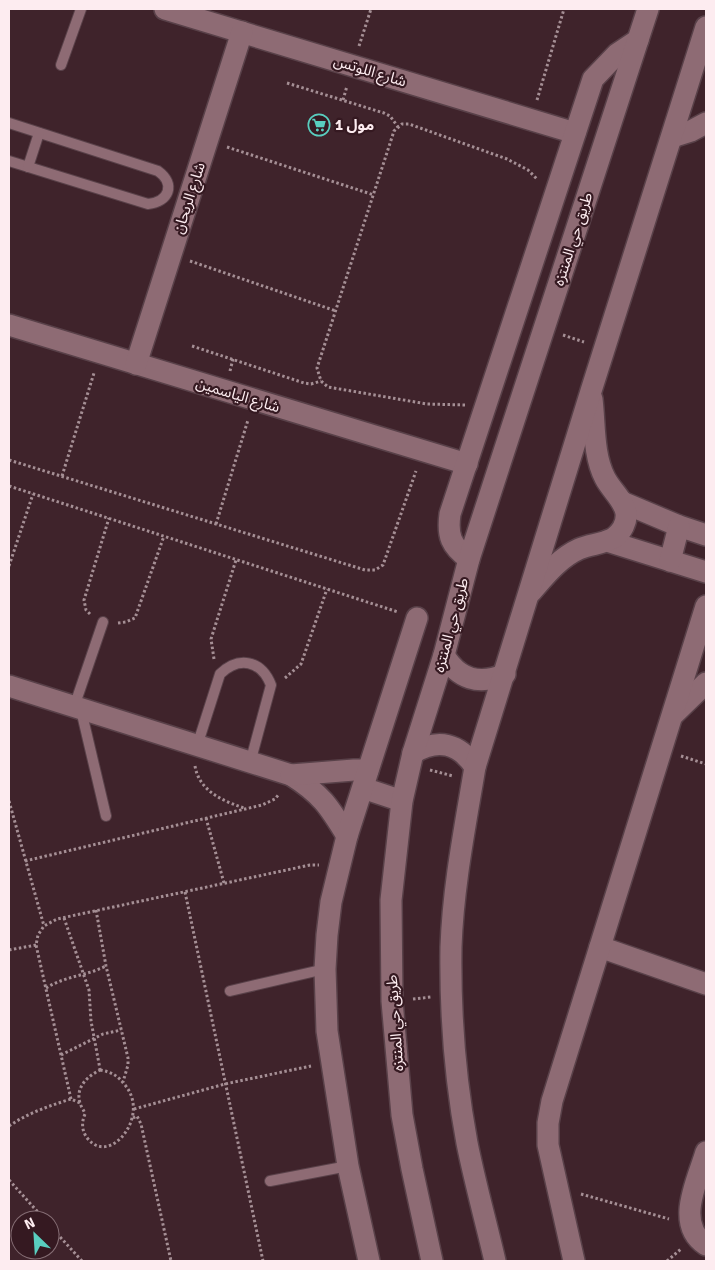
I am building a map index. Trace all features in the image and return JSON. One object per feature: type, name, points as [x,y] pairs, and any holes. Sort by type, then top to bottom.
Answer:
[{"type":"street","name":"شارع اللوتس","points":[[165,9],[576,133]]},
{"type":"street","name":"طريق حي المنتزه","points":[[432,1261],[402,1115],[392,1001],[391,900],[402,801],[411,759],[444,655],[469,559],[648,9]]},
{"type":"street","points":[[495,1261],[468,1144],[460,1097],[457,1078],[452,995],[451,946],[456,880],[474,774],[604,348],[706,27]]},
{"type":"street","name":"شارع الريحان","points":[[136,364],[179,195],[242,32]]},
{"type":"street","points":[[469,559],[459,551],[451,540],[448,527],[450,514],[593,79],[617,54],[638,40]]},
{"type":"street","points":[[672,137],[691,131],[706,123]]},
{"type":"street","name":"شارع الياسمين","points":[[9,325],[467,464]]},
{"type":"street","points":[[527,596],[569,554],[580,548],[607,541],[621,530],[625,522],[626,513],[622,502],[605,478],[600,466],[591,391]]},
{"type":"street","points":[[622,502],[706,535]]},
{"type":"street","points":[[670,561],[679,526]]},
{"type":"street","points":[[607,541],[706,572]]},
{"type":"street","points":[[574,1261],[548,1145],[548,1123],[552,1101],[706,606]]},
{"type":"street","points":[[369,1261],[348,1166],[332,1062],[325,1001],[325,969],[331,902],[338,868],[417,618]]},
{"type":"street","points":[[444,655],[449,664],[457,671],[475,679],[485,680],[504,674]]},
{"type":"street","points":[[672,716],[706,683]]},
{"type":"street","points":[[9,686],[290,775],[366,779],[402,801]]},
{"type":"street","points":[[411,759],[427,746],[442,744],[462,752],[470,759],[474,774]]},
{"type":"street","points":[[290,775],[309,787],[326,802],[347,836]]},
{"type":"street","points":[[600,947],[706,984]]},
{"type":"street","points":[[706,1152],[689,1214],[695,1234],[706,1245]]},
{"type":"lane","points":[[61,65],[81,9]]},
{"type":"lane","points":[[9,123],[158,171],[165,176],[168,183],[179,195],[164,199],[157,204],[148,204],[9,161]]},
{"type":"lane","points":[[28,166],[39,133]]},
{"type":"lane","points":[[103,622],[78,708],[106,816]]},
{"type":"lane","points":[[197,746],[220,674],[226,667],[235,663],[253,664],[261,669],[271,684],[250,763]]},
{"type":"lane","points":[[230,991],[325,969]]},
{"type":"lane","points":[[270,1181],[348,1166]]},
{"type":"path","points":[[532,120],[564,9]]},
{"type":"path","points":[[342,100],[349,79]]},
{"type":"path","points":[[287,83],[384,113],[390,116],[398,127]]},
{"type":"path","points":[[485,410],[462,404],[427,404],[328,387],[322,381],[317,368],[394,131],[398,127],[409,124],[507,159],[528,170],[547,185],[557,190]]},
{"type":"path","points":[[236,150],[374,195]]},
{"type":"path","points":[[204,266],[336,311]]},
{"type":"path","points":[[544,329],[604,348]]},
{"type":"path","points":[[192,346],[304,384],[322,381]]},
{"type":"path","points":[[62,476],[100,353]]},
{"type":"path","points":[[231,368],[233,359]]},
{"type":"path","points":[[216,524],[255,400]]},
{"type":"path","points":[[9,460],[365,570],[375,570],[383,564],[424,451]]},
{"type":"path","points":[[9,486],[417,618]]},
{"type":"path","points":[[9,566],[33,494]]},
{"type":"path","points":[[109,518],[84,600],[86,610],[93,617],[103,622],[114,624],[135,618],[164,536]]},
{"type":"path","points":[[220,674],[213,657],[211,639],[236,560]]},
{"type":"path","points":[[271,684],[302,664],[327,589]]},
{"type":"path","points":[[197,746],[194,761],[196,774],[203,786],[228,802],[246,808]]},
{"type":"path","points":[[411,759],[474,774]]},
{"type":"path","points":[[25,861],[262,805],[275,799],[285,789],[290,775]]},
{"type":"path","points":[[9,802],[44,926]]},
{"type":"path","points":[[206,818],[224,883]]},
{"type":"path","points":[[71,1099],[36,945],[38,935],[44,926],[64,918],[96,910],[310,865],[325,864],[338,868]]},
{"type":"path","points":[[185,892],[263,1261]]},
{"type":"path","points":[[96,910],[106,966],[128,1058],[123,1083]]},
{"type":"path","points":[[64,918],[85,975],[100,1070]]},
{"type":"path","points":[[9,950],[36,945]]},
{"type":"path","points":[[46,988],[56,981],[70,976],[85,975],[106,966]]},
{"type":"path","points":[[392,1001],[452,995]]},
{"type":"path","points":[[61,1055],[103,1034],[121,1030]]},
{"type":"path","points":[[134,1109],[226,1084],[332,1062]]},
{"type":"path","points":[[100,1070],[110,1071],[123,1083],[133,1099],[134,1109],[133,1118],[120,1140],[103,1147],[91,1142],[85,1135],[82,1122],[85,1114],[80,1104],[79,1094],[82,1084],[90,1075],[100,1070]]},
{"type":"path","points":[[9,1126],[44,1107],[71,1099],[80,1104]]},
{"type":"path","points":[[133,1118],[138,1116],[142,1124],[170,1261]]},
{"type":"path","points":[[9,1180],[36,1210]]},
{"type":"path","points":[[556,1187],[691,1225]]},
{"type":"path","points":[[60,1237],[82,1261]]},
{"type":"place","name":"مول 1","points":[[319,125]]}]
